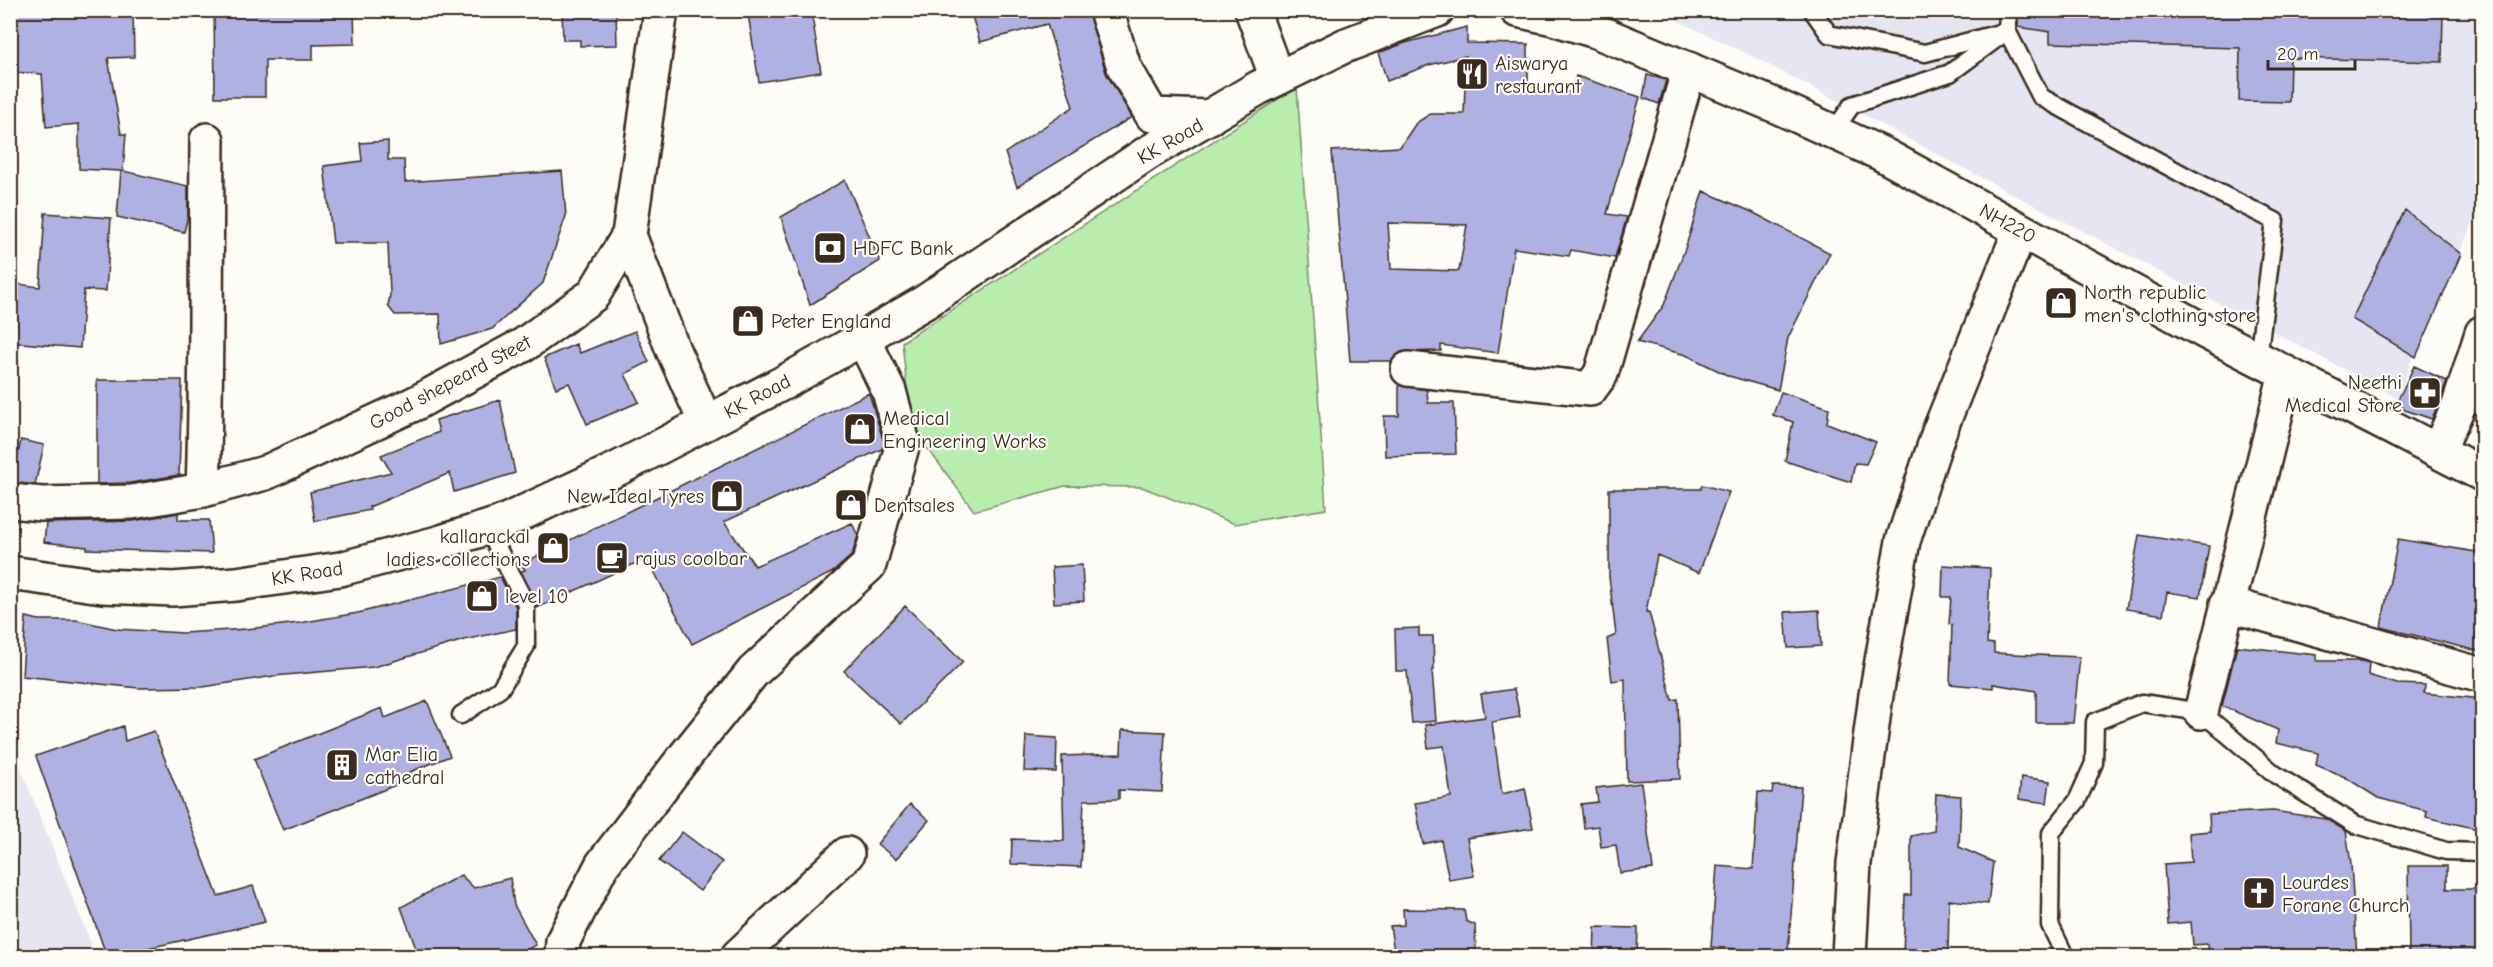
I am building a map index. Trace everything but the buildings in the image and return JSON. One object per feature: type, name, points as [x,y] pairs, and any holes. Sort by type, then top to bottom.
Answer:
[{"type":"main road","name":"Good shepeard Steet","points":[[10,501],[42,504],[132,502],[203,490],[265,473],[416,403],[525,345],[593,295],[629,235],[661,10]]},
{"type":"main road","points":[[1106,10],[1124,67],[1152,115],[1210,117]]},
{"type":"main road","points":[[1252,10],[1277,78]]},
{"type":"main road","name":"KK Road","points":[[10,573],[102,586],[172,589],[236,584],[340,569],[438,543],[487,527],[617,469],[863,338],[925,302],[1146,154],[1277,78],[1344,46],[1384,20],[1437,10]]},
{"type":"main road","name":"NH220","points":[[1517,10],[1596,31],[1689,69],[1882,154],[2272,366],[2482,474]]},
{"type":"main road","points":[[1407,369],[1590,389],[1601,374],[1689,69]]},
{"type":"main road","points":[[203,490],[207,372],[207,140]]},
{"type":"main road","points":[[1849,957],[1854,862],[1874,706],[1903,541],[1939,432],[2020,231]]},
{"type":"main road","points":[[629,235],[673,350],[706,423]]},
{"type":"main road","points":[[2438,451],[2459,405],[2482,333]]},
{"type":"main road","points":[[562,957],[564,941],[602,865],[682,760],[753,672],[869,565],[903,443],[889,391],[863,338]]},
{"type":"main road","points":[[2201,712],[2227,604],[2272,366]]},
{"type":"main road","points":[[2227,604],[2482,675]]},
{"type":"main road","points":[[738,957],[847,854]]},
{"type":"lane","points":[[1812,10],[1829,34],[1924,53],[2007,31]]},
{"type":"lane","points":[[2008,10],[2007,31],[2041,97],[2193,180],[2275,221],[2272,366]]},
{"type":"lane","points":[[1833,132],[1852,105],[1950,73],[2007,31]]},
{"type":"lane","points":[[461,715],[500,689],[526,646],[526,604],[487,527]]},
{"type":"lane","points":[[2065,957],[2050,925],[2050,833],[2077,801],[2094,764],[2096,722],[2142,703],[2201,712],[2276,776],[2354,824],[2446,851],[2482,852]]},
{"type":"shaded area","points":[[1657,11],[2482,11],[2482,203],[2411,361],[2398,398],[1756,58]]},
{"type":"shaded area","points":[[11,744],[96,956],[11,956]]},
{"type":"shaded area","points":[[401,949],[409,956],[305,956]]},
{"type":"green space","points":[[1297,87],[1326,509],[1235,524],[1142,487],[1065,486],[974,511],[911,426],[902,342]]},
{"type":"place","name":"Aiswarya restaurant","points":[[1472,74]]},
{"type":"place","name":"HDFC Bank","points":[[830,248]]},
{"type":"place","name":"North republic men's clothing store","points":[[2061,303]]},
{"type":"place","name":"Peter England","points":[[748,321]]},
{"type":"place","name":"Neethi Medical Store","points":[[2425,393]]},
{"type":"place","name":"Medical Engineering Works","points":[[860,429]]},
{"type":"place","name":"New Ideal Tyres","points":[[727,496]]},
{"type":"place","name":"Dentsales","points":[[851,505]]},
{"type":"place","name":"kallarackal ladies collections","points":[[553,548]]},
{"type":"place","name":"rajus coolbar","points":[[612,558]]},
{"type":"place","name":"level 10","points":[[482,596]]},
{"type":"place","name":"Mar Elia cathedral","points":[[342,765]]},
{"type":"place","name":"Lourdes Forane Church","points":[[2259,893]]}]
